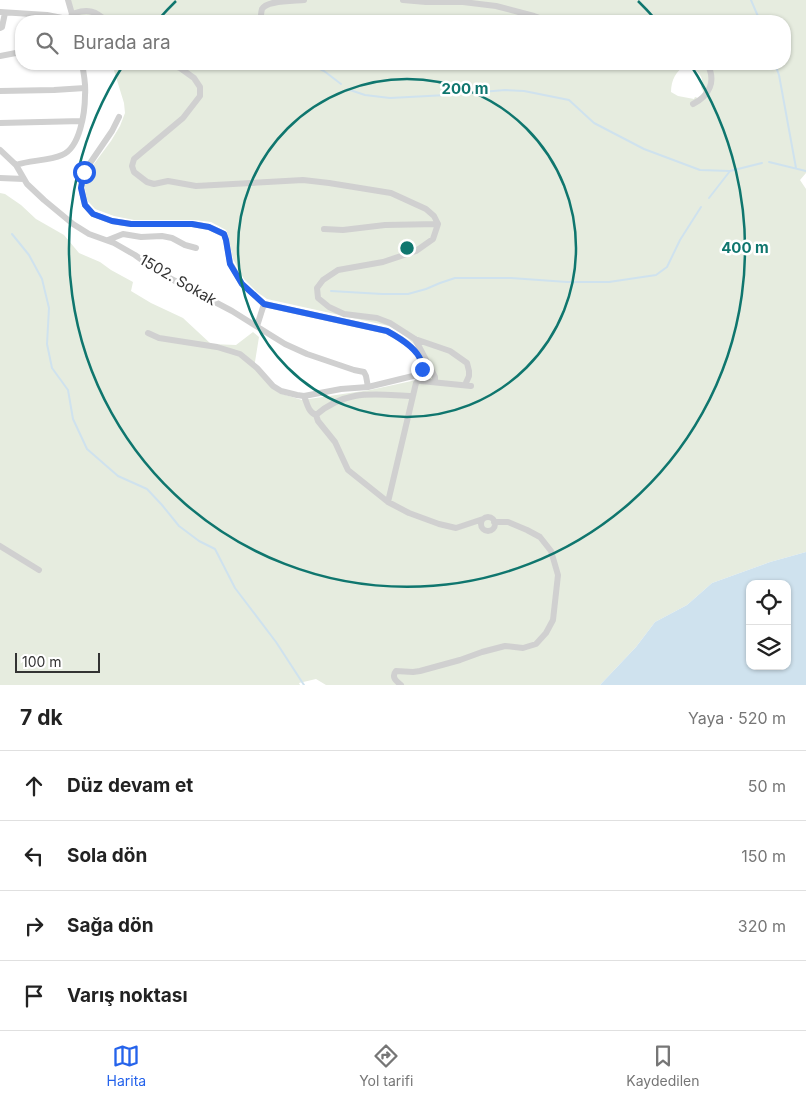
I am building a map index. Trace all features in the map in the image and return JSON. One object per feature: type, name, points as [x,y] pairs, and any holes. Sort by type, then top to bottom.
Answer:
[{"type":"street","points":[[68,0],[72,15]]},
{"type":"street","points":[[261,15],[263,8],[268,3],[304,0]]},
{"type":"street","points":[[403,0],[463,2],[496,6],[527,15]]},
{"type":"street","points":[[74,15],[75,13],[88,11],[98,15]]},
{"type":"street","points":[[0,28],[2,27],[2,13],[48,15]]},
{"type":"street","points":[[0,56],[15,53]]},
{"type":"street","points":[[16,165],[61,156],[69,150],[77,139],[86,96],[83,70]]},
{"type":"street","points":[[183,70],[194,78],[200,87],[200,96],[183,118],[134,160],[132,166],[134,172],[147,182],[154,184],[168,181],[196,186],[303,180],[329,183],[391,193],[426,209],[434,216],[438,224],[433,239],[416,251],[383,262],[338,270],[323,280],[317,288],[318,298],[329,307],[344,314],[377,318],[390,323],[415,339],[450,351],[467,364],[469,371],[468,385],[418,381],[416,383],[388,502]]},
{"type":"street","points":[[693,104],[705,97],[709,90],[712,76],[710,70]]},
{"type":"street","points":[[0,91],[85,88]]},
{"type":"street","points":[[119,117],[112,131],[84,172],[81,188],[85,205],[93,214],[112,221],[131,224],[192,224],[209,227],[224,234],[230,264],[242,284],[264,304],[387,331],[401,339],[416,353],[421,361],[422,369],[418,375],[368,386],[341,388],[304,396],[281,391],[273,386],[257,368],[240,354],[217,346],[159,338],[148,333]]},
{"type":"street","points":[[0,123],[82,121]]},
{"type":"street","name":"1502. Sokak","points":[[0,150],[16,165],[24,179],[44,200],[73,224],[89,234],[108,240],[135,255],[160,273],[232,311],[285,344],[307,354],[364,372],[368,386]]},
{"type":"street","points":[[0,178],[24,179]]},
{"type":"street","points":[[108,240],[123,234],[131,224]]},
{"type":"street","points":[[324,229],[343,230],[385,225],[438,224]]},
{"type":"street","points":[[123,234],[141,237],[162,236],[196,248]]},
{"type":"street","points":[[257,326],[264,304]]},
{"type":"street","points":[[415,339],[435,377],[435,382]]},
{"type":"street","points":[[316,415],[326,407],[342,399],[365,394],[413,396]]},
{"type":"street","points":[[304,396],[309,410],[312,414],[316,415],[318,421],[335,442],[348,470],[388,502],[431,522],[456,528],[490,518],[494,522],[508,522],[540,537],[551,551],[558,575],[552,620],[546,633],[536,644],[523,648],[506,646],[420,671],[396,671],[394,673],[395,681],[400,685]]},
{"type":"street","points":[[483,519],[481,525],[487,531],[493,528],[494,522]]},
{"type":"street","points":[[0,546],[39,570]]},
{"type":"shaded area","points":[[70,0],[806,0],[806,173],[800,180],[806,189],[806,552],[770,562],[712,583],[687,605],[655,622],[636,647],[600,685],[326,685],[316,679],[299,683],[300,685],[0,685],[0,193],[5,194],[21,205],[36,219],[64,235],[79,253],[100,262],[133,282],[131,291],[183,318],[211,344],[236,345],[253,332],[259,337],[254,368],[279,393],[302,400],[370,390],[421,379],[426,374],[424,358],[420,351],[403,334],[389,326],[267,299],[257,292],[244,279],[233,259],[226,230],[211,222],[194,220],[134,220],[114,216],[95,209],[87,200],[84,183],[91,168],[120,126],[125,113],[124,103],[114,70],[679,70],[672,84],[671,92],[678,96],[694,99],[703,94],[701,77],[694,70],[791,70],[791,15],[74,15]]},
{"type":"water","points":[[806,552],[806,685],[600,685],[636,647],[655,622],[687,605],[712,583],[770,562]]},
{"type":"waterway","points":[[751,0],[757,15]]},
{"type":"waterway","points":[[322,70],[341,84]]},
{"type":"waterway","points":[[777,70],[796,168]]},
{"type":"waterway","points":[[347,89],[365,95],[390,98],[505,90],[524,91],[569,100],[594,123],[644,149],[700,170],[730,171],[762,163]]},
{"type":"waterway","points":[[769,162],[806,171]]},
{"type":"waterway","points":[[709,198],[730,171]]},
{"type":"waterway","points":[[331,291],[408,294],[455,278],[609,282],[656,275],[667,267],[680,240],[701,207]]},
{"type":"waterway","points":[[12,234],[29,255],[42,279],[49,308],[47,344],[52,368],[68,390],[73,419],[87,449],[118,476],[147,489],[179,526],[199,541],[215,549],[235,588],[276,642],[304,685]]},
{"type":"route","points":[[84,172],[81,188],[85,205],[93,214],[112,221],[131,224],[192,224],[209,227],[218,231],[224,234],[230,264],[242,284],[264,304],[387,331],[401,339],[416,353],[421,361],[422,369]]}]
